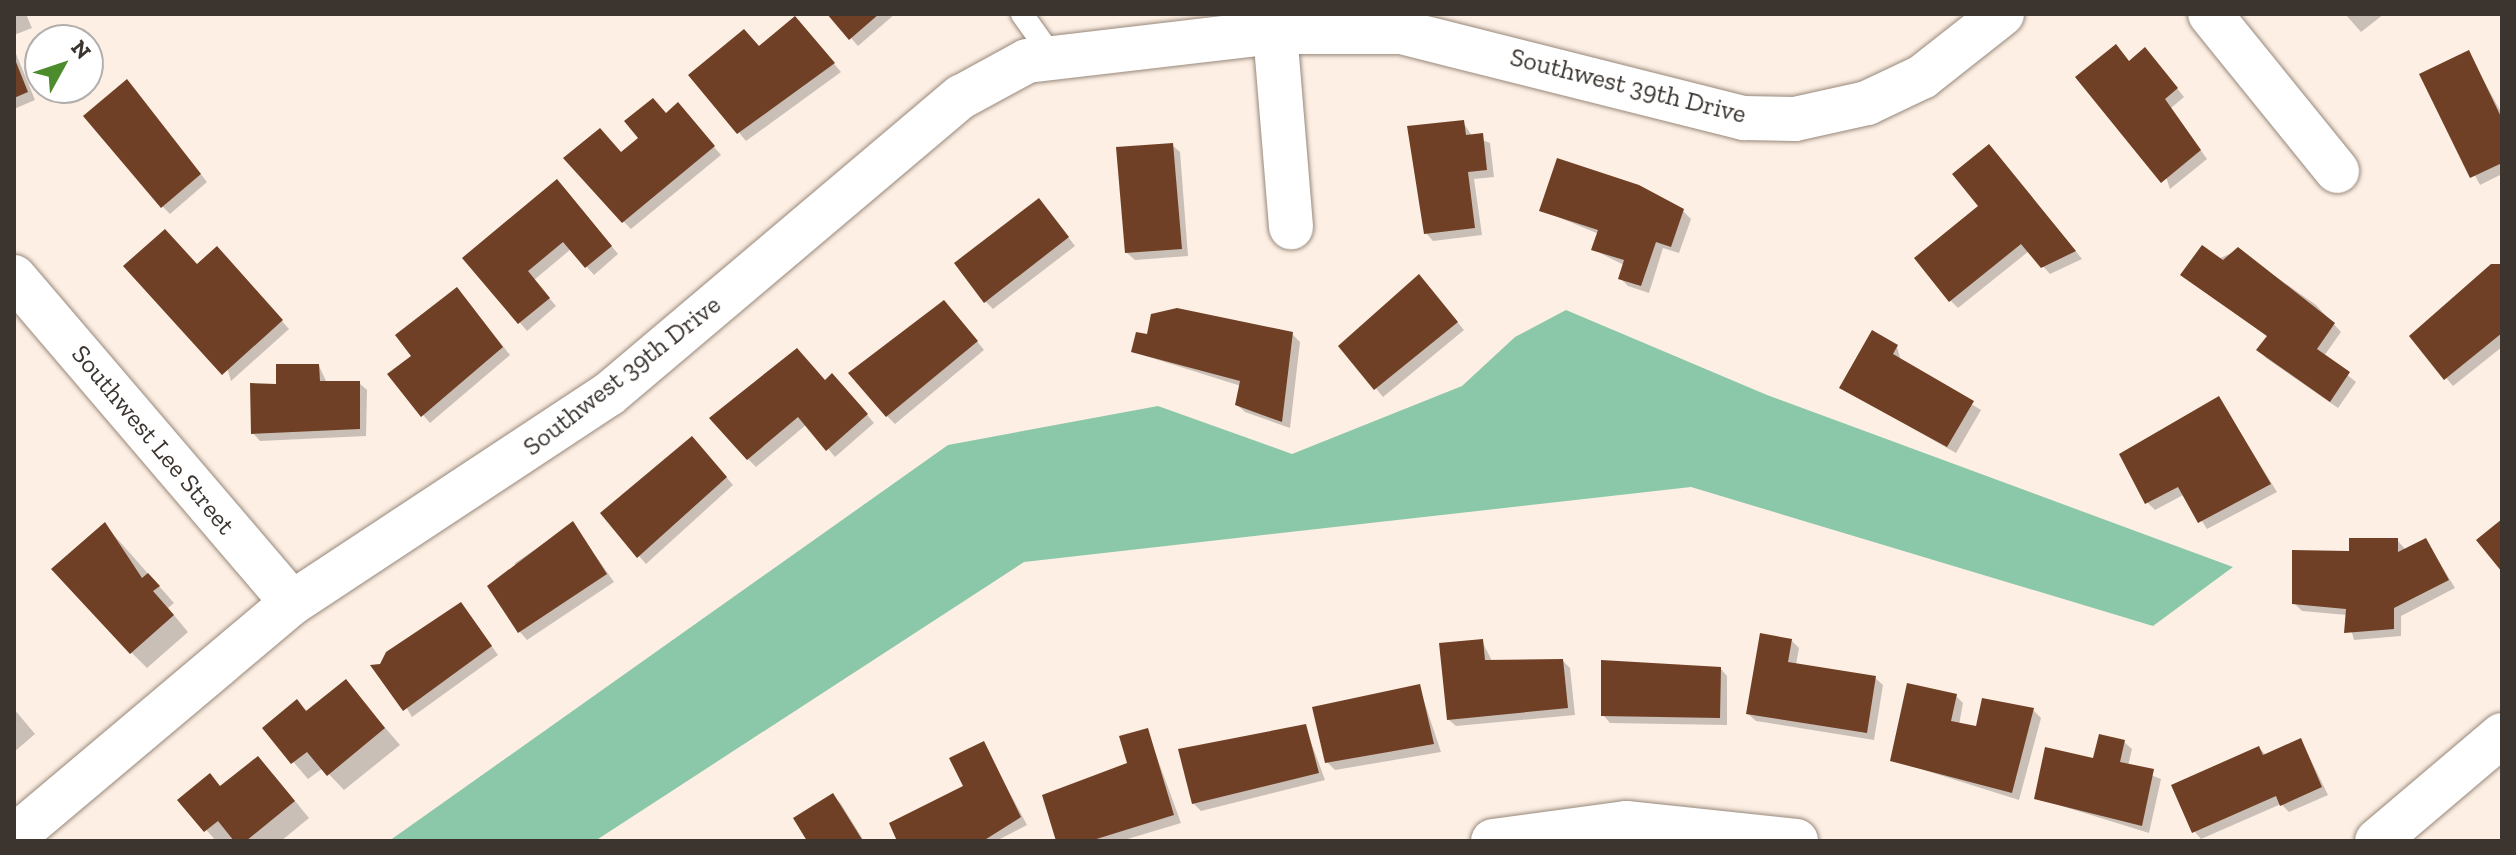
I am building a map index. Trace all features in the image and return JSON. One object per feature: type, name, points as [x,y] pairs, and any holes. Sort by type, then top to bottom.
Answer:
[{"type":"street","name":"Southwest 39th Drive","points":[[14,837],[292,603],[609,394],[961,97],[1027,61],[1275,32],[1402,23],[1744,118],[1795,119],[1867,103],[1922,77],[2002,14]]},
{"type":"street","points":[[2210,14],[2337,171]]},
{"type":"street","points":[[1275,32],[1291,227]]},
{"type":"street","name":"Southwest Lee Street","points":[[14,277],[292,603]]},
{"type":"street","points":[[2377,841],[2502,735]]},
{"type":"street","points":[[1493,841],[1626,823],[1796,841]]},
{"type":"lane","points":[[1022,14],[1052,56]]},
{"type":"green space","points":[[1566,310],[1767,395],[2233,567],[2153,626],[1691,487],[1024,562],[595,841],[389,841],[948,445],[1158,406],[1292,454],[1462,386],[1515,337]]},
{"type":"building","points":[[827,14],[879,14],[849,40]]},
{"type":"building","points":[[795,16],[835,63],[737,134],[688,75],[744,29],[759,46]]},
{"type":"building","points":[[2116,44],[2129,61],[2145,47],[2178,88],[2165,99],[2201,150],[2161,183],[2075,77]]},
{"type":"building","points":[[2469,50],[2502,119],[2502,163],[2470,178],[2419,74]]},
{"type":"building","points":[[14,57],[24,82],[24,94],[14,98]]},
{"type":"building","points":[[127,79],[201,174],[161,208],[83,116],[97,104],[104,104],[104,98]]},
{"type":"building","points":[[653,98],[666,113],[678,102],[715,146],[622,223],[563,158],[600,128],[621,152],[638,138],[624,121]]},
{"type":"building","points":[[1464,120],[1466,135],[1483,133],[1487,170],[1468,172],[1475,228],[1424,234],[1407,126]]},
{"type":"building","points":[[1173,143],[1182,249],[1125,253],[1116,147]]},
{"type":"building","points":[[1989,144],[2076,251],[2041,268],[2021,244],[1949,302],[1914,258],[1978,206],[1952,174]]},
{"type":"building","points":[[1557,158],[1639,185],[1684,209],[1671,247],[1656,242],[1641,286],[1618,279],[1624,260],[1591,250],[1598,230],[1539,211]]},
{"type":"building","points":[[557,179],[612,246],[585,268],[563,242],[528,271],[550,298],[518,324],[462,258]]},
{"type":"building","points":[[1039,198],[1069,237],[984,303],[954,263]]},
{"type":"building","points":[[165,229],[197,264],[217,246],[283,320],[222,375],[123,266]]},
{"type":"building","points":[[2202,245],[2223,260],[2238,247],[2335,323],[2317,349],[2350,372],[2330,402],[2256,350],[2267,336],[2180,275]]},
{"type":"building","points":[[2491,264],[2502,264],[2502,333],[2444,380],[2409,336]]},
{"type":"building","points":[[1419,274],[1458,322],[1374,390],[1338,346]]},
{"type":"building","points":[[457,287],[503,347],[421,417],[387,374],[411,356],[395,335]]},
{"type":"building","points":[[944,300],[978,341],[886,417],[848,373]]},
{"type":"building","points":[[1177,308],[1293,332],[1282,422],[1235,405],[1240,381],[1131,352],[1136,332],[1147,334],[1151,314]]},
{"type":"building","points":[[1872,330],[1898,345],[1893,354],[1974,401],[1947,447],[1839,388]]},
{"type":"building","points":[[797,348],[825,380],[832,373],[868,414],[826,451],[798,417],[747,460],[709,418]]},
{"type":"building","points":[[276,364],[319,364],[320,381],[360,381],[360,429],[251,434],[250,383],[276,384]]},
{"type":"building","points":[[2219,396],[2271,484],[2198,523],[2178,487],[2145,504],[2119,454]]},
{"type":"building","points":[[692,436],[727,477],[637,558],[600,513]]},
{"type":"building","points":[[2502,519],[2502,572],[2476,540]]},
{"type":"building","points":[[573,521],[607,574],[518,633],[487,586]]},
{"type":"building","points":[[105,522],[142,578],[148,573],[160,586],[153,591],[174,615],[130,654],[51,569]]},
{"type":"building","points":[[2349,538],[2398,538],[2398,552],[2426,538],[2449,580],[2394,608],[2394,629],[2344,633],[2346,609],[2292,604],[2292,550],[2349,551]]},
{"type":"building","points":[[461,602],[492,646],[403,711],[370,665],[380,664],[386,652]]},
{"type":"building","points":[[1760,633],[1792,639],[1788,662],[1876,676],[1867,733],[1746,714]]},
{"type":"building","points":[[1483,639],[1485,660],[1563,659],[1568,708],[1447,720],[1439,643]]},
{"type":"building","points":[[1601,660],[1721,667],[1720,718],[1601,716]]},
{"type":"building","points":[[346,679],[385,728],[327,776],[307,752],[291,764],[262,728],[297,699],[306,711]]},
{"type":"building","points":[[1907,683],[1957,694],[1951,721],[1976,726],[1982,698],[2034,708],[2012,793],[1890,761]]},
{"type":"building","points":[[1420,684],[1434,744],[1325,763],[1312,707]]},
{"type":"building","points":[[1306,724],[1319,773],[1192,804],[1178,749]]},
{"type":"building","points":[[1148,728],[1174,815],[1090,841],[1056,841],[1042,795],[1127,763],[1119,736]]},
{"type":"building","points":[[2099,734],[2125,740],[2120,762],[2154,769],[2142,826],[2034,799],[2045,747],[2093,758]]},
{"type":"building","points":[[2301,738],[2322,787],[2280,806],[2276,796],[2192,833],[2171,785],[2259,746],[2263,755]]},
{"type":"building","points":[[984,741],[1021,817],[983,841],[897,841],[889,823],[963,786],[949,758]]},
{"type":"building","points":[[258,756],[295,801],[246,841],[234,841],[218,821],[204,832],[177,800],[210,773],[220,786]]},
{"type":"building","points":[[833,793],[863,841],[807,841],[793,818]]}]
